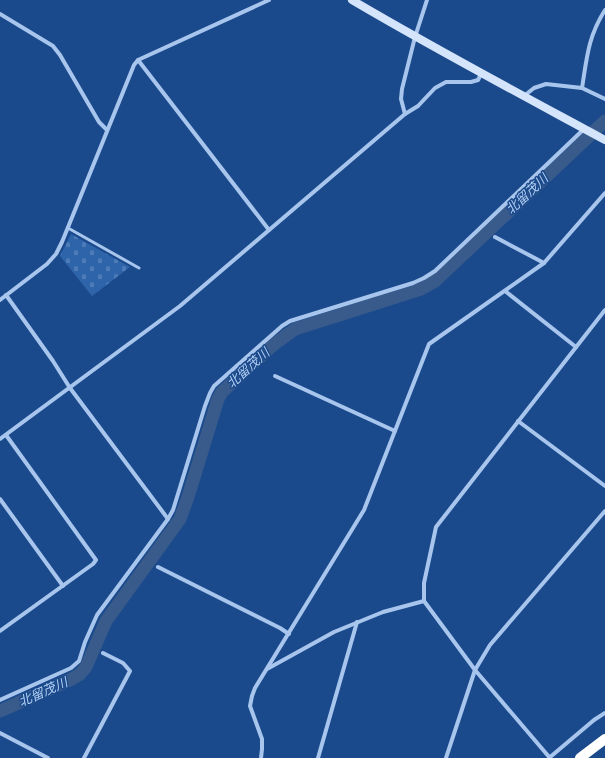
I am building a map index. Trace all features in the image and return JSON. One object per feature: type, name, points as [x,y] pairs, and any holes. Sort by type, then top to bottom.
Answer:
[{"type":"highway","points":[[580,758],[605,739]]},
{"type":"street","points":[[0,300],[47,264],[56,254],[134,65],[138,60],[269,0]]},
{"type":"street","points":[[352,0],[481,74],[605,140]]},
{"type":"street","points":[[405,114],[401,99],[402,89],[415,37],[427,0]]},
{"type":"street","points":[[582,88],[589,45],[596,25],[605,10]]},
{"type":"street","points":[[0,14],[53,46],[60,55],[99,122],[108,130]]},
{"type":"street","points":[[138,60],[269,230]]},
{"type":"street","points":[[0,440],[180,306],[405,114],[418,106],[435,88],[446,82],[471,82],[478,80],[481,74]]},
{"type":"street","points":[[523,97],[534,88],[546,84],[582,88],[605,99]]},
{"type":"street","points":[[0,700],[71,668],[79,661],[85,642],[97,615],[168,519],[173,510],[205,406],[214,386],[282,326],[290,321],[413,283],[435,271],[586,129]]},
{"type":"street","points":[[261,758],[262,739],[250,706],[253,692],[364,510],[429,344],[544,263],[605,193]]},
{"type":"street","points":[[495,237],[544,263]]},
{"type":"street","points":[[505,290],[576,347]]},
{"type":"street","points":[[6,295],[53,360],[70,388],[168,519]]},
{"type":"street","points":[[604,312],[518,420],[436,527],[424,583],[424,601],[475,670],[549,758],[594,720],[605,713]]},
{"type":"street","points":[[275,376],[395,432]]},
{"type":"street","points":[[518,420],[605,486]]},
{"type":"street","points":[[0,631],[93,564],[96,560],[6,435]]},
{"type":"street","points":[[0,499],[63,586]]},
{"type":"street","points":[[446,758],[475,670],[490,645],[605,511]]},
{"type":"street","points":[[158,567],[273,624],[289,634]]},
{"type":"street","points":[[267,669],[328,635],[357,622],[383,612],[424,601]]},
{"type":"street","points":[[318,758],[357,622]]},
{"type":"street","points":[[84,758],[130,671],[123,663],[103,653]]},
{"type":"street","points":[[0,733],[48,758]]},
{"type":"lane","points":[[68,228],[139,268]]},
{"type":"green space","points":[[71,234],[130,267],[92,296],[60,256]]},
{"type":"waterway","name":"北留茂川","points":[[0,711],[72,679],[80,674],[86,667],[106,621],[180,519],[218,399],[222,392],[273,345],[295,329],[421,289],[435,281],[605,121]]}]
